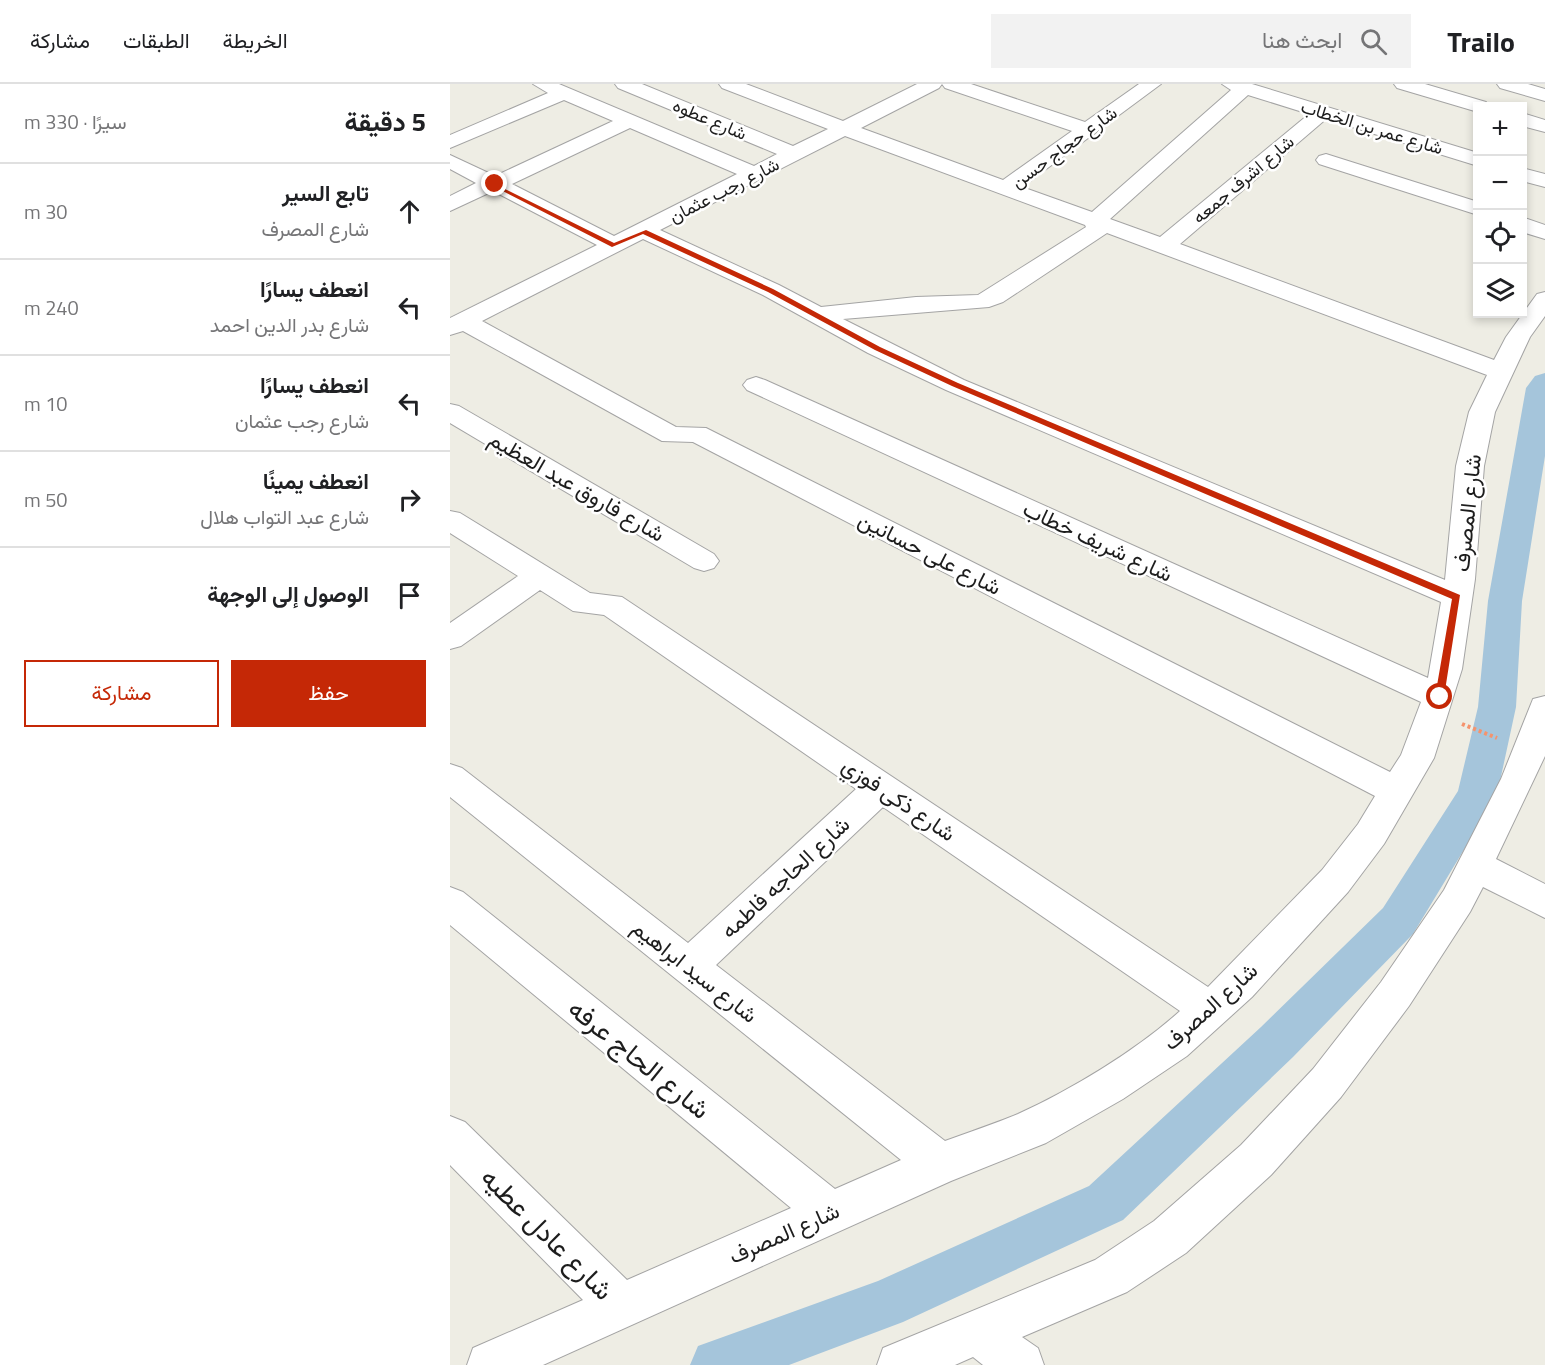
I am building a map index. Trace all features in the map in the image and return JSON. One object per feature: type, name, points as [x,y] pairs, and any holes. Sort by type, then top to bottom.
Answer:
[{"type":"street","points":[[543,84],[755,174]]},
{"type":"street","name":"شارع عطوه","points":[[626,84],[794,154]]},
{"type":"street","points":[[729,84],[843,129],[1500,371]]},
{"type":"street","name":"شارع رجب عثمان","points":[[460,316],[643,231],[932,84]]},
{"type":"street","points":[[952,84],[1088,130]]},
{"type":"street","name":"شارع حجاج حسن","points":[[1005,189],[1151,84]]},
{"type":"street","points":[[1404,84],[1473,104]]},
{"type":"street","points":[[1507,84],[1545,95]]},
{"type":"street","points":[[817,315],[916,304],[981,302],[995,297],[1099,223],[1238,86]]},
{"type":"street","name":"شارع عمر بن الخطاب","points":[[1238,86],[1473,158]]},
{"type":"street","points":[[450,142],[564,93]]},
{"type":"street","name":"شارع اشرف جمعه","points":[[1164,246],[1323,112]]},
{"type":"street","points":[[450,204],[629,121]]},
{"type":"street","points":[[1527,121],[1545,126]]},
{"type":"street","points":[[1326,160],[1473,208]]},
{"type":"street","points":[[450,161],[614,245]]},
{"type":"street","points":[[1527,176],[1545,181]]},
{"type":"street","points":[[1527,226],[1545,232]]},
{"type":"street","points":[[643,231],[771,290],[877,348],[955,385],[1457,597]]},
{"type":"street","name":"شارع المصرف","points":[[490,1365],[940,1164],[1031,1129],[1109,1085],[1173,1043],[1238,985],[1335,881],[1371,834],[1417,758],[1440,697],[1457,597],[1470,466],[1482,412],[1518,337],[1545,299]]},
{"type":"street","name":"شارع على حسانين","points":[[460,316],[671,435],[697,434],[1398,792]]},
{"type":"street","name":"شارع شريف خطاب","points":[[756,385],[1440,697]]},
{"type":"street","name":"شارع فاروق عبد العظيم","points":[[450,412],[704,561]]},
{"type":"street","points":[[450,520],[538,577],[450,638]]},
{"type":"street","name":"شارع ذكى فوزي","points":[[538,577],[584,603],[611,605],[1210,1010]]},
{"type":"street","points":[[900,1365],[1111,1276],[1170,1238],[1256,1160],[1327,1083],[1395,994],[1457,901],[1475,866],[1532,784],[1545,708]]},
{"type":"street","name":"شارع سيد ابراهيم","points":[[450,778],[940,1164]]},
{"type":"street","name":"شارع الحاجه فاطمه","points":[[689,966],[881,787]]},
{"type":"street","points":[[1475,866],[1545,903]]},
{"type":"street","name":"شارع الحاج عرفه","points":[[450,903],[830,1213]]},
{"type":"street","name":"شارع عادل عطيه","points":[[450,1136],[620,1305]]},
{"type":"street","points":[[978,1332],[1020,1365]]},
{"type":"path","points":[[1472,728],[1503,741]]},
{"type":"waterway","points":[[717,1365],[885,1304],[1106,1203],[1277,1042],[1398,921],[1477,795],[1497,707],[1505,601],[1541,388],[1545,382]]},
{"type":"route","points":[[495,184],[614,245],[643,231],[771,290],[877,348],[955,385],[1457,597],[1440,697]]}]
